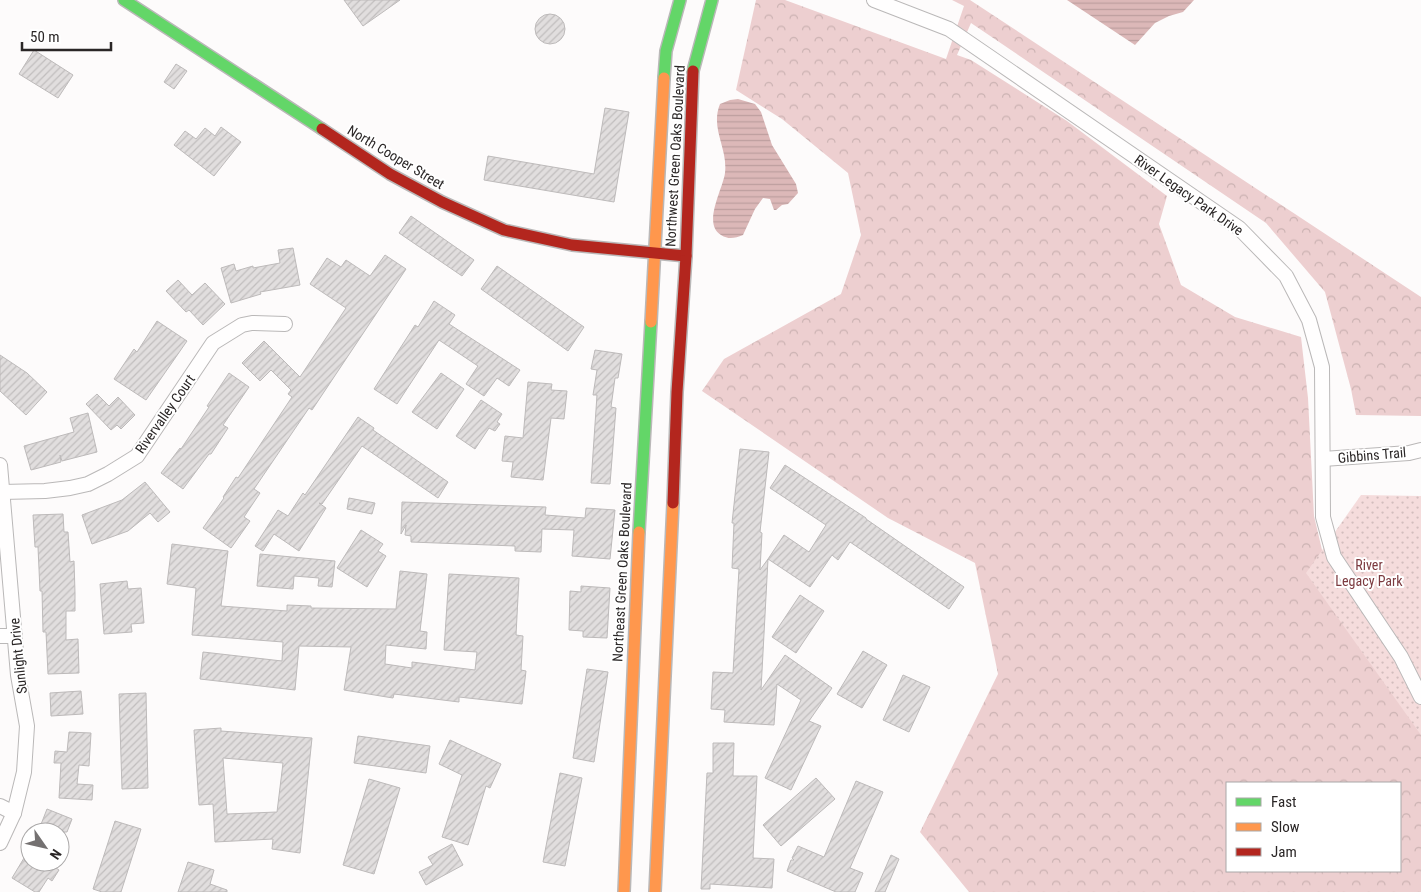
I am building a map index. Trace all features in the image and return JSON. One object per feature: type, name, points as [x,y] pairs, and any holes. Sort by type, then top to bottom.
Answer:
[{"type":"main road","name":"North Cooper Street","points":[[124,0],[390,174],[442,202],[504,230],[572,245],[686,256]]},
{"type":"main road","name":"Northwest Green Oaks Boulevard","points":[[656,253],[666,51],[680,0]]},
{"type":"main road","name":"Northwest Green Oaks Boulevard","points":[[686,256],[693,67],[712,0]]},
{"type":"main road","name":"Northeast Green Oaks Boulevard","points":[[624,892],[640,494],[656,253]]},
{"type":"main road","points":[[655,892],[664,494],[677,392],[686,256]]},
{"type":"main road","points":[[640,494],[664,494]]},
{"type":"street","name":"River Legacy Park Drive","points":[[874,0],[949,29],[1239,228],[1286,276],[1309,320],[1322,367],[1323,517],[1334,557],[1401,657],[1421,697]]},
{"type":"street","name":"Rivervalley Court","points":[[2,492],[46,491],[70,488],[88,484],[108,474],[137,456],[213,343],[242,325],[252,323],[285,324]]},
{"type":"street","name":"Gibbins Trail","points":[[1323,459],[1408,453],[1421,450]]},
{"type":"street","name":"Sunlight Drive","points":[[0,466],[18,675],[26,726],[24,772],[14,813],[0,843]]},
{"type":"street","points":[[0,636],[15,636]]},
{"type":"street","points":[[0,806],[14,813]]},
{"type":"green space","points":[[756,0],[785,0],[946,59],[964,6],[952,0],[970,0],[1421,297],[1421,416],[1356,415],[1351,389],[1325,292],[1266,223],[971,23],[957,55],[971,60],[1067,121],[1167,196],[1159,224],[1181,285],[1235,317],[1301,337],[1308,398],[1314,516],[1327,571],[1421,725],[1421,892],[969,892],[920,832],[998,674],[975,563],[888,518],[702,391],[724,359],[841,294],[861,235],[848,173],[782,119],[736,90]]},
{"type":"green space","name":"River Legacy Park","points":[[1361,495],[1421,496],[1421,735],[1306,573]]},
{"type":"shaded area","points":[[1067,0],[1194,0],[1183,12],[1155,23],[1135,45]]},
{"type":"shaded area","points":[[738,99],[755,104],[761,112],[772,145],[796,184],[798,193],[788,204],[782,205],[776,210],[774,210],[770,199],[763,198],[755,209],[743,235],[729,238],[721,235],[713,223],[715,206],[725,173],[717,113],[720,104]]},
{"type":"building","points":[[344,0],[400,0],[363,26]]},
{"type":"building","points":[[550,14],[556,15],[564,23],[564,35],[556,43],[550,44],[544,43],[536,35],[535,29],[536,23],[544,15]]},
{"type":"building","points":[[34,50],[73,75],[58,98],[19,74]]},
{"type":"building","points":[[176,64],[187,71],[174,89],[164,82]]},
{"type":"building","points":[[605,108],[629,112],[614,202],[484,180],[488,156],[594,174]]},
{"type":"building","points":[[221,127],[241,142],[214,176],[174,145],[185,131],[196,139],[205,128],[215,136]]},
{"type":"building","points":[[411,216],[474,260],[462,276],[399,233]]},
{"type":"building","points":[[293,248],[300,285],[260,292],[261,294],[231,303],[221,268],[234,264],[236,271],[253,266],[253,268],[280,263],[278,250]]},
{"type":"building","points":[[385,255],[406,269],[312,410],[309,408],[254,489],[260,493],[244,517],[250,521],[231,548],[203,528],[292,397],[288,394],[291,390],[271,370],[260,381],[242,363],[264,341],[300,377],[346,308],[310,284],[327,258],[341,267],[346,260],[370,276]]},
{"type":"building","points":[[497,266],[584,327],[568,351],[481,289]]},
{"type":"building","points":[[178,280],[192,295],[205,283],[225,304],[203,325],[189,310],[186,312],[166,291]]},
{"type":"building","points":[[434,301],[455,315],[449,324],[520,370],[509,386],[497,378],[484,396],[466,384],[478,366],[439,340],[397,404],[374,389],[415,325],[418,327]]},
{"type":"building","points":[[157,321],[187,341],[146,400],[114,379],[134,349],[137,352]]},
{"type":"building","points":[[595,350],[622,354],[618,378],[615,378],[611,407],[616,408],[610,484],[591,483],[597,395],[593,395],[597,370],[591,369]]},
{"type":"building","points":[[0,355],[27,373],[47,392],[26,415],[0,391]]},
{"type":"building","points":[[229,373],[249,387],[223,425],[228,428],[211,454],[209,454],[183,489],[161,473],[181,449]]},
{"type":"building","points":[[441,373],[464,389],[437,429],[412,412]]},
{"type":"building","points":[[528,382],[552,384],[551,390],[567,391],[564,419],[551,418],[543,480],[511,477],[513,462],[502,461],[505,436],[523,438]]},
{"type":"building","points":[[97,394],[109,406],[118,397],[135,415],[121,429],[117,425],[111,430],[86,404]]},
{"type":"building","points":[[481,400],[502,414],[497,422],[500,424],[495,431],[489,428],[475,449],[456,436]]},
{"type":"building","points":[[88,413],[97,452],[62,461],[60,455],[61,462],[31,470],[24,446],[74,432],[70,418]]},
{"type":"building","points":[[358,417],[374,428],[373,430],[448,482],[438,498],[362,446],[322,504],[319,503],[326,508],[299,551],[274,534],[263,551],[255,546],[278,510],[288,516],[303,493],[305,495]]},
{"type":"building","points":[[740,449],[769,452],[760,532],[762,533],[760,570],[768,559],[761,690],[785,655],[832,688],[809,721],[821,726],[791,790],[765,778],[801,700],[777,684],[774,725],[724,722],[725,710],[711,709],[713,672],[733,673],[739,569],[732,568],[734,523],[732,523]]},
{"type":"building","points":[[785,465],[866,518],[964,587],[949,609],[850,542],[838,560],[832,555],[810,587],[768,559],[784,535],[809,552],[826,525],[770,488]]},
{"type":"building","points":[[145,482],[170,512],[158,522],[150,513],[128,531],[92,544],[82,515],[122,500]]},
{"type":"building","points":[[349,498],[375,503],[372,514],[347,509]]},
{"type":"building","points":[[402,502],[546,507],[545,515],[585,518],[586,508],[615,510],[610,559],[572,556],[574,530],[542,529],[541,552],[515,551],[515,546],[411,542],[411,536],[405,535],[406,525],[401,534]]},
{"type":"building","points":[[63,514],[64,532],[68,532],[70,562],[74,561],[75,593],[75,611],[66,611],[66,640],[78,639],[79,673],[48,674],[46,632],[43,632],[38,547],[35,547],[33,515]]},
{"type":"building","points":[[361,530],[383,544],[378,551],[386,556],[367,587],[337,568]]},
{"type":"building","points":[[172,544],[228,551],[221,606],[287,611],[287,605],[311,606],[311,608],[396,609],[400,571],[427,574],[420,631],[427,632],[426,649],[386,645],[385,664],[412,668],[412,662],[475,670],[477,652],[444,650],[449,574],[519,578],[516,635],[523,636],[521,670],[526,671],[522,704],[459,697],[459,702],[394,694],[393,698],[344,690],[351,647],[299,646],[295,690],[200,679],[203,652],[282,661],[283,642],[192,635],[196,588],[167,584]]},
{"type":"building","points":[[260,554],[335,561],[332,587],[318,586],[319,578],[294,576],[293,589],[257,586]]},
{"type":"building","points":[[127,581],[128,589],[141,588],[144,623],[131,624],[132,632],[104,634],[100,584]]},
{"type":"building","points":[[581,586],[610,588],[607,638],[583,637],[583,631],[569,630],[570,591],[581,592]]},
{"type":"building","points":[[800,595],[824,611],[796,653],[772,637]]},
{"type":"building","points":[[863,651],[887,665],[862,708],[837,694]]},
{"type":"building","points":[[587,669],[608,672],[594,762],[573,758]]},
{"type":"building","points":[[903,675],[930,687],[909,732],[883,720]]},
{"type":"building","points":[[81,691],[83,714],[51,716],[50,693]]},
{"type":"building","points":[[146,693],[148,788],[122,789],[119,694]]},
{"type":"building","points":[[221,728],[221,731],[312,738],[300,853],[272,849],[273,839],[215,842],[213,804],[199,805],[194,730]],"holes":[[[223,758],[283,763],[277,812],[227,814]]]},
{"type":"building","points":[[69,732],[91,733],[89,766],[79,765],[77,784],[93,785],[92,800],[59,798],[61,763],[54,763],[55,751],[67,752]]},
{"type":"building","points":[[358,736],[430,746],[426,773],[354,763]]},
{"type":"building","points":[[450,740],[501,764],[490,788],[486,786],[468,845],[442,837],[462,775],[439,764]]},
{"type":"building","points":[[713,743],[734,743],[733,776],[757,776],[753,858],[774,859],[772,888],[710,884],[710,889],[701,889],[707,773],[713,773]]},
{"type":"building","points":[[560,773],[582,778],[565,866],[543,862]]},
{"type":"building","points":[[816,778],[835,799],[781,846],[763,825]]},
{"type":"building","points":[[369,779],[400,788],[374,874],[343,865]]},
{"type":"building","points":[[856,781],[883,792],[850,868],[863,873],[855,892],[836,892],[787,871],[791,860],[794,860],[792,858],[798,846],[824,857]]},
{"type":"building","points":[[47,809],[72,819],[70,824],[70,822],[42,822]]},
{"type":"building","points":[[115,821],[141,829],[121,892],[102,892],[93,889]]},
{"type":"building","points":[[452,844],[463,865],[426,885],[419,872],[433,865],[428,857]]},
{"type":"building","points":[[891,855],[899,859],[885,892],[875,892]]},
{"type":"building","points":[[188,862],[214,870],[210,884],[227,890],[227,892],[178,892]]},
{"type":"building","points":[[20,865],[20,872],[58,872],[52,881],[48,878],[39,892],[35,892],[12,878]]},
{"type":"traffic: fast","points":[[124,0],[322,129]]},
{"type":"traffic: fast","points":[[664,78],[666,51],[680,0]]},
{"type":"traffic: fast","points":[[693,71],[712,0]]},
{"type":"traffic: fast","points":[[639,532],[651,322]]},
{"type":"traffic: slow","points":[[651,322],[664,78]]},
{"type":"traffic: slow","points":[[655,892],[673,503]]},
{"type":"traffic: slow","points":[[624,892],[639,532]]},
{"type":"traffic: jam","points":[[673,503],[677,392],[686,256],[693,71]]},
{"type":"traffic: jam","points":[[322,129],[390,174],[442,202],[504,230],[572,245],[686,256]]}]
